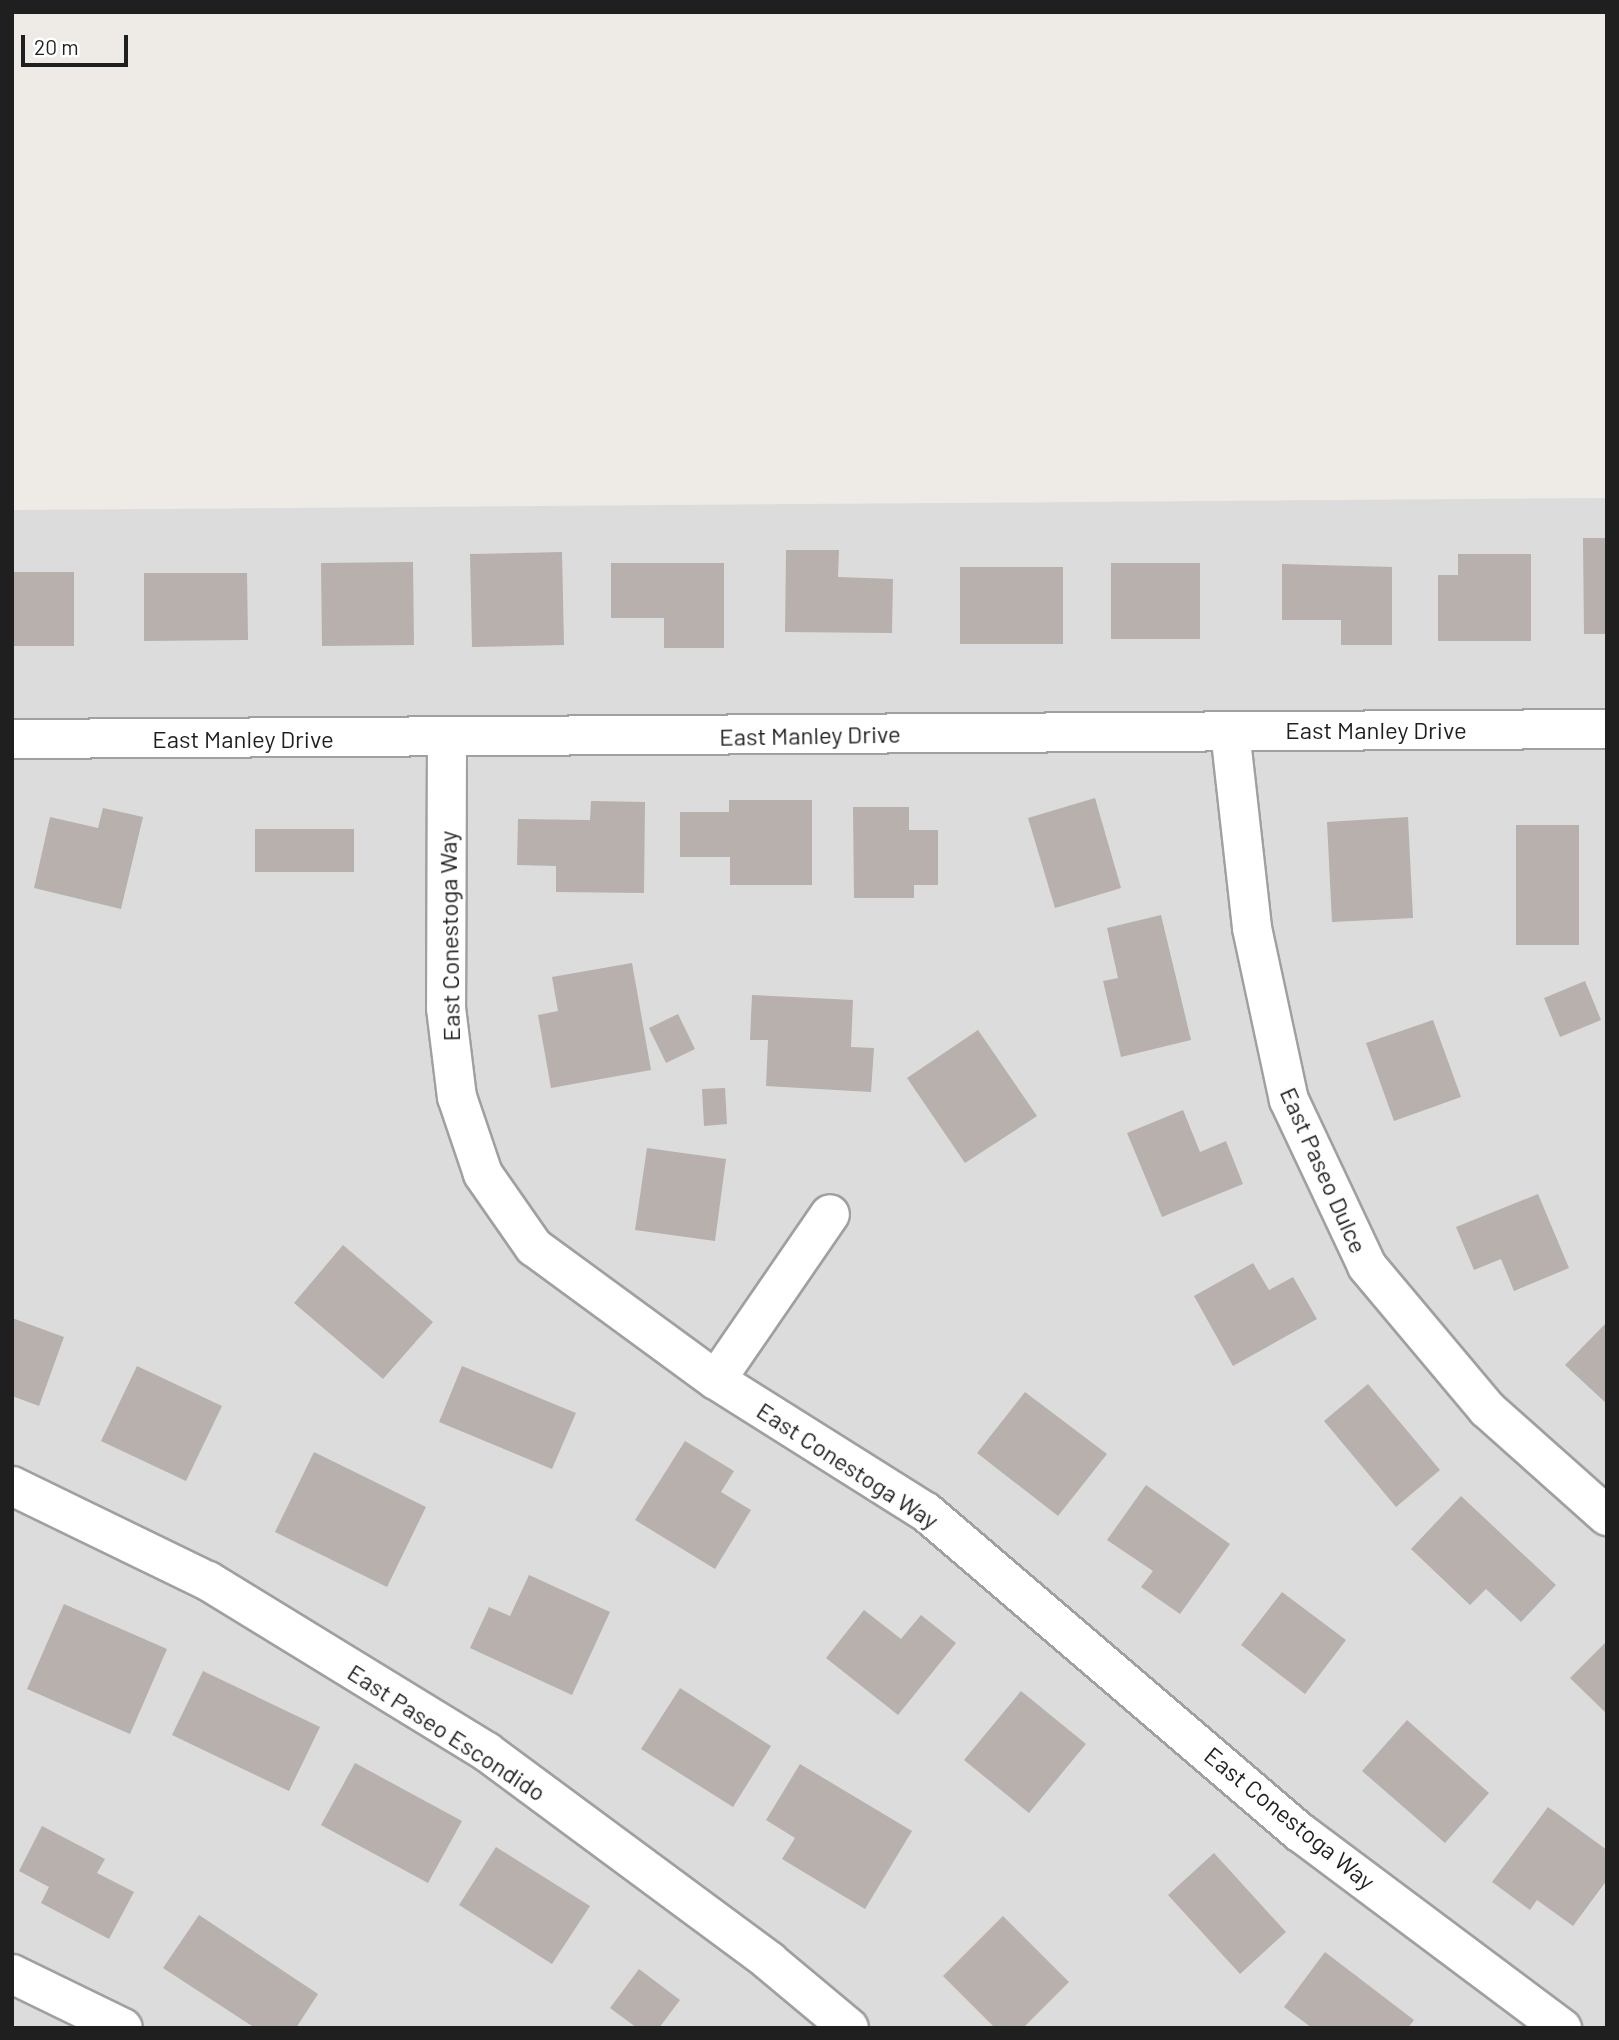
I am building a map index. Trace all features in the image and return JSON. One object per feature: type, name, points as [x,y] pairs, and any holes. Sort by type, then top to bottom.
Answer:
[{"type":"street","name":"East Manley Drive","points":[[12,738],[447,740],[1607,729]]},
{"type":"street","name":"East Paseo Dulce","points":[[1230,731],[1252,928],[1289,1100],[1367,1266],[1488,1409],[1607,1516]]},
{"type":"street","name":"East Conestoga Way","points":[[447,740],[446,1008],[457,1097],[483,1174],[534,1247],[716,1380],[926,1512],[1301,1833],[1562,2028]]},
{"type":"street","points":[[716,1380],[830,1214]]},
{"type":"street","name":"East Paseo Escondido","points":[[12,1486],[208,1581],[487,1752],[769,1961],[849,2028]]},
{"type":"street","points":[[12,1974],[123,2028]]},
{"type":"shaded area","points":[[1607,498],[1607,2028],[12,2028],[12,510]]},
{"type":"building","points":[[1583,538],[1607,538],[1607,634],[1584,634]]},
{"type":"building","points":[[786,550],[839,550],[838,577],[893,579],[892,633],[785,632]]},
{"type":"building","points":[[562,552],[564,645],[472,647],[470,554]]},
{"type":"building","points":[[1458,554],[1531,554],[1531,641],[1438,641],[1438,575],[1458,575]]},
{"type":"building","points":[[413,562],[414,645],[322,646],[321,563]]},
{"type":"building","points":[[611,563],[724,563],[724,648],[664,648],[664,618],[611,618]]},
{"type":"building","points":[[1111,563],[1200,563],[1200,639],[1111,639]]},
{"type":"building","points":[[1282,564],[1392,567],[1392,645],[1341,645],[1341,620],[1282,620]]},
{"type":"building","points":[[960,567],[1063,567],[1063,644],[960,644]]},
{"type":"building","points":[[12,572],[74,572],[74,646],[12,646]]},
{"type":"building","points":[[144,573],[247,573],[248,640],[144,641]]},
{"type":"building","points":[[1095,798],[1121,888],[1055,908],[1028,818]]},
{"type":"building","points":[[729,800],[812,800],[812,885],[730,885],[730,857],[680,857],[680,812],[729,812]]},
{"type":"building","points":[[591,801],[645,802],[644,893],[556,892],[556,866],[517,865],[518,819],[590,820]]},
{"type":"building","points":[[853,807],[909,807],[909,830],[938,830],[938,885],[914,885],[914,898],[854,898]]},
{"type":"building","points":[[103,808],[143,817],[121,909],[34,888],[50,817],[98,828]]},
{"type":"building","points":[[1408,817],[1413,918],[1332,922],[1327,822]]},
{"type":"building","points":[[1516,825],[1579,825],[1579,945],[1516,945]]},
{"type":"building","points":[[255,829],[354,829],[354,872],[255,872]]},
{"type":"building","points":[[1161,915],[1191,1040],[1121,1057],[1103,981],[1118,978],[1107,928]]},
{"type":"building","points":[[632,963],[651,1070],[551,1088],[538,1015],[558,1011],[552,977]]},
{"type":"building","points":[[1585,981],[1601,1020],[1560,1037],[1544,998]]},
{"type":"building","points":[[752,995],[853,1000],[851,1047],[874,1048],[871,1092],[766,1086],[768,1040],[750,1040]]},
{"type":"building","points":[[678,1014],[695,1049],[666,1063],[649,1028]]},
{"type":"building","points":[[1433,1020],[1461,1097],[1394,1121],[1366,1043]]},
{"type":"building","points":[[978,1030],[1037,1116],[965,1163],[907,1078]]},
{"type":"building","points":[[725,1088],[727,1124],[704,1126],[702,1089]]},
{"type":"building","points":[[1183,1110],[1200,1152],[1226,1141],[1243,1184],[1162,1217],[1127,1133]]},
{"type":"building","points":[[647,1148],[726,1159],[715,1241],[635,1230]]},
{"type":"building","points":[[1538,1194],[1569,1268],[1514,1291],[1501,1259],[1474,1270],[1456,1227]]},
{"type":"building","points":[[343,1245],[433,1322],[383,1379],[294,1303]]},
{"type":"building","points":[[1253,1263],[1269,1290],[1293,1277],[1317,1319],[1233,1366],[1194,1296]]},
{"type":"building","points":[[12,1318],[64,1337],[39,1406],[12,1396]]},
{"type":"building","points":[[1607,1322],[1607,1404],[1565,1365]]},
{"type":"building","points":[[137,1366],[222,1406],[186,1481],[101,1441]]},
{"type":"building","points":[[462,1366],[576,1413],[552,1469],[439,1422]]},
{"type":"building","points":[[1368,1384],[1440,1470],[1396,1507],[1324,1421]]},
{"type":"building","points":[[1025,1392],[1107,1454],[1058,1516],[977,1453]]},
{"type":"building","points":[[685,1441],[734,1471],[721,1492],[751,1510],[715,1569],[635,1520]]},
{"type":"building","points":[[314,1452],[426,1507],[387,1587],[275,1532]]},
{"type":"building","points":[[1146,1485],[1230,1544],[1180,1614],[1141,1587],[1153,1571],[1107,1540]]},
{"type":"building","points":[[1461,1496],[1556,1585],[1521,1622],[1486,1589],[1470,1605],[1411,1549]]},
{"type":"building","points":[[529,1575],[610,1612],[572,1695],[470,1648],[489,1607],[510,1616]]},
{"type":"building","points":[[1282,1592],[1346,1640],[1305,1694],[1241,1645]]},
{"type":"building","points":[[64,1604],[167,1649],[130,1734],[27,1689]]},
{"type":"building","points":[[864,1610],[901,1639],[921,1615],[956,1643],[898,1715],[826,1658]]},
{"type":"building","points":[[1607,1641],[1607,1714],[1570,1678]]},
{"type":"building","points":[[203,1671],[320,1727],[289,1791],[172,1735]]},
{"type":"building","points":[[680,1688],[771,1746],[733,1807],[641,1749]]},
{"type":"building","points":[[1021,1691],[1086,1744],[1029,1813],[964,1760]]},
{"type":"building","points":[[1407,1720],[1489,1793],[1445,1843],[1362,1771]]},
{"type":"building","points":[[355,1763],[462,1821],[428,1883],[321,1825]]},
{"type":"building","points":[[800,1764],[912,1831],[865,1909],[782,1859],[795,1838],[766,1820]]},
{"type":"building","points":[[1548,1807],[1607,1850],[1607,1880],[1573,1926],[1537,1900],[1530,1910],[1492,1882]]},
{"type":"building","points":[[42,1826],[105,1859],[97,1873],[134,1892],[109,1939],[41,1903],[49,1887],[19,1871]]},
{"type":"building","points":[[496,1847],[590,1906],[552,1964],[459,1905]]},
{"type":"building","points":[[1214,1853],[1286,1932],[1240,1974],[1168,1895]]},
{"type":"building","points":[[199,1915],[318,1994],[296,2028],[255,2028],[163,1968]]},
{"type":"building","points":[[1003,1916],[1069,1982],[1023,2028],[995,2028],[943,1976]]},
{"type":"building","points":[[1325,1952],[1414,2020],[1408,2028],[1312,2028],[1284,2007]]},
{"type":"building","points":[[639,1969],[680,2000],[659,2028],[637,2028],[610,2008]]}]
